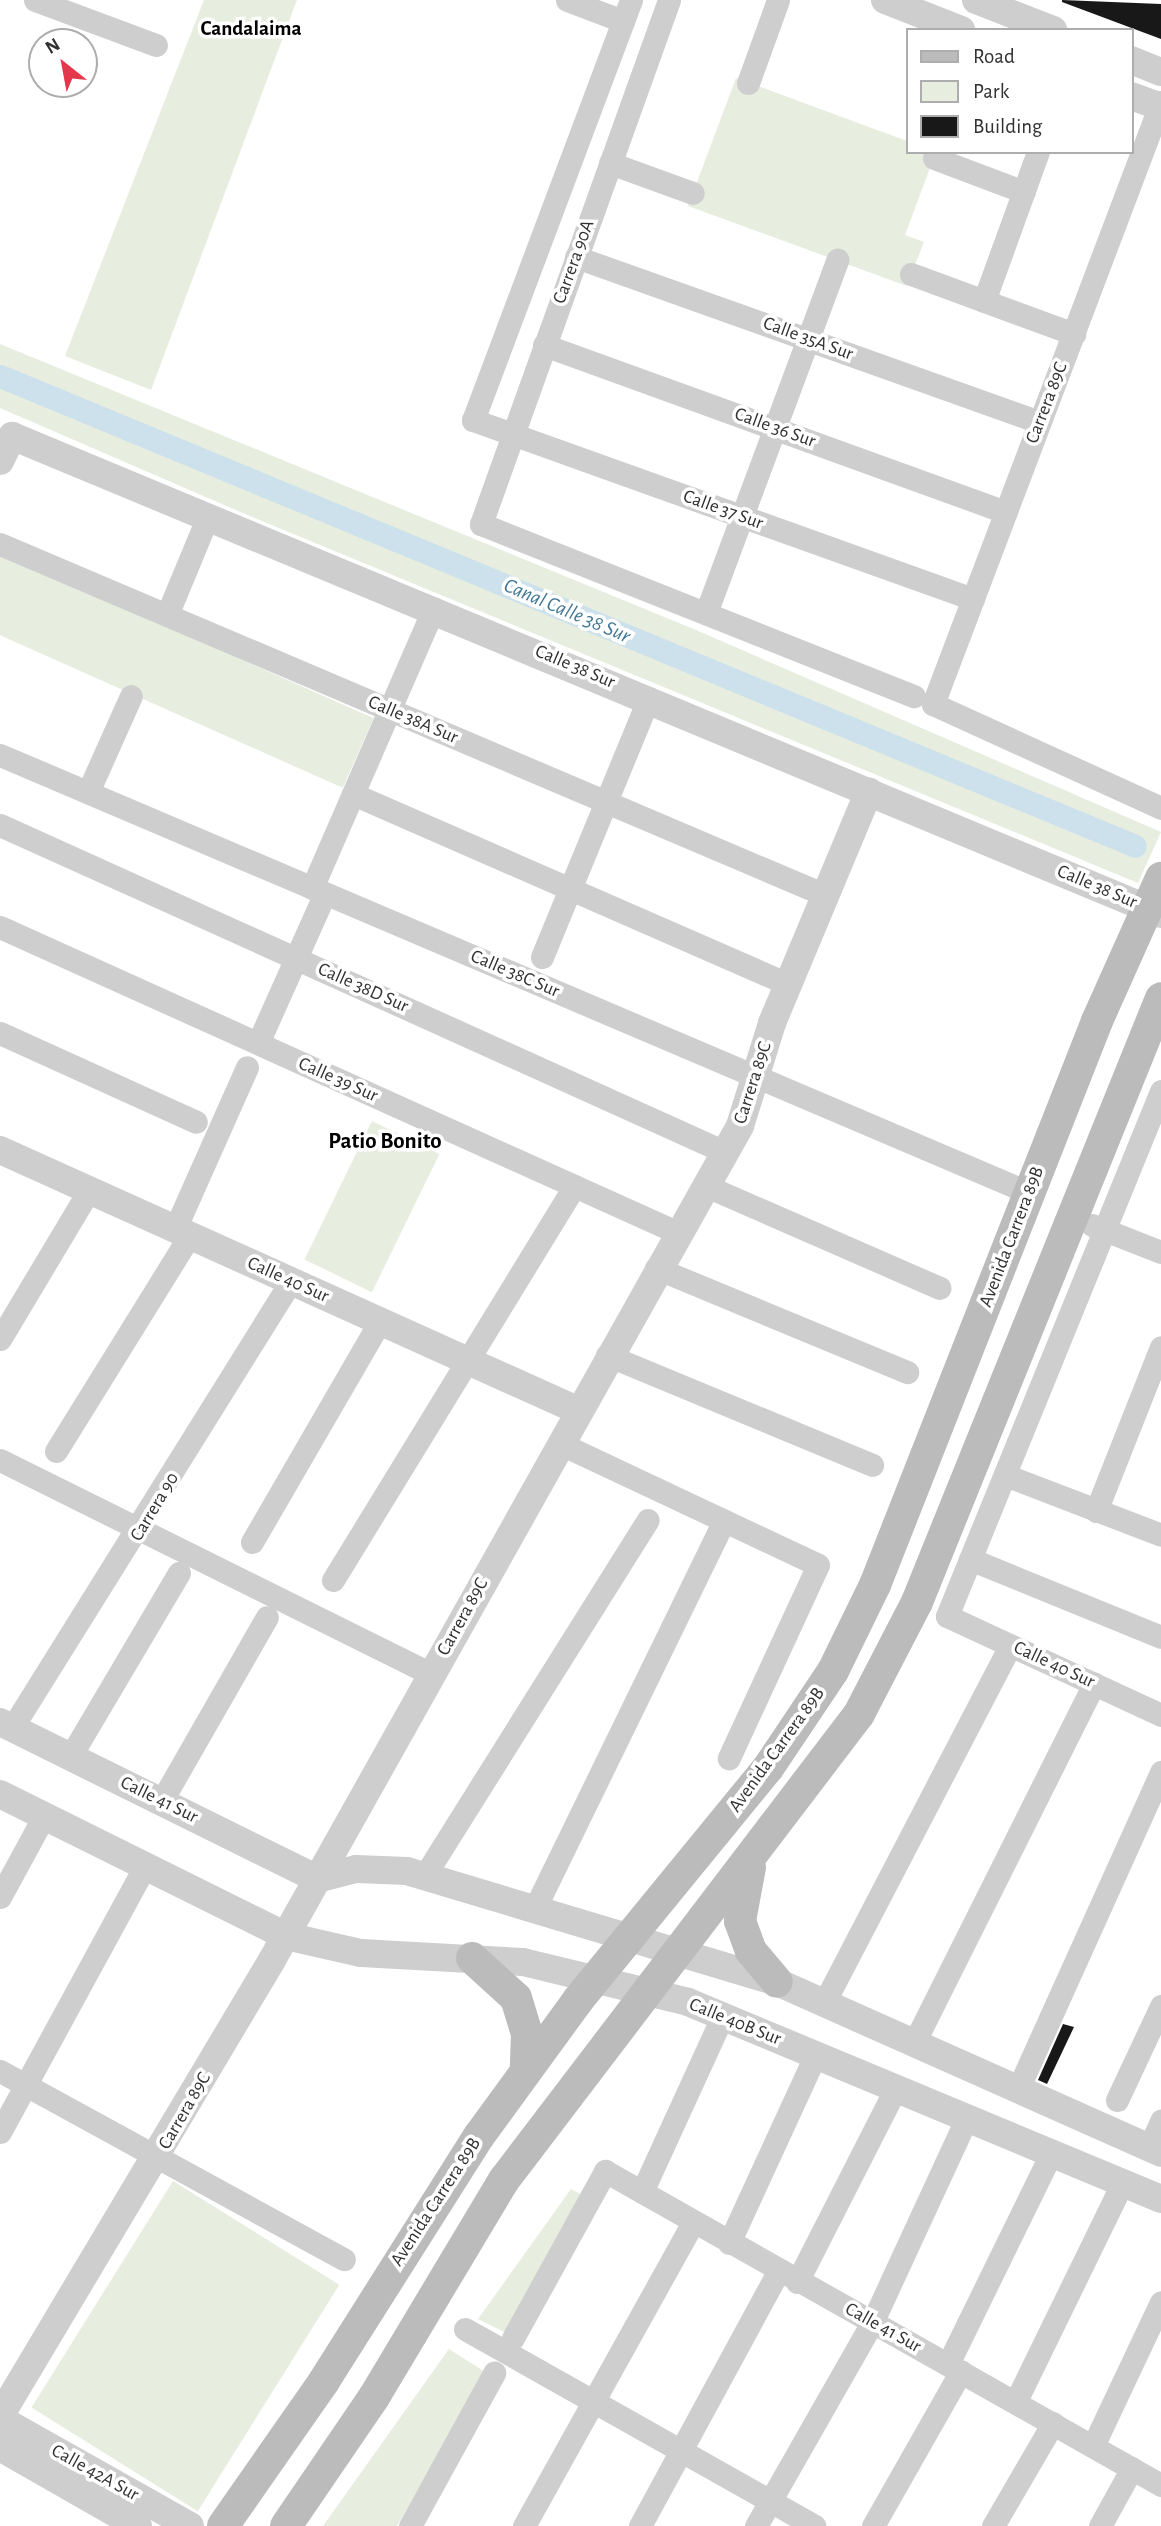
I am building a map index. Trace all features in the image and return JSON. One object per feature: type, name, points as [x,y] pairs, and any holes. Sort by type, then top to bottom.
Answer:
[{"type":"main road","name":"Avenida Carrera 89B","points":[[223,2526],[526,2071],[596,1978],[768,1768],[833,1671],[875,1585],[1030,1193],[1156,910],[1161,878]]},
{"type":"main road","points":[[286,2526],[374,2397],[504,2180],[645,1990],[819,1774],[890,1660],[1161,998]]},
{"type":"main road","points":[[753,1858],[740,1921],[744,1939],[777,1982]]},
{"type":"main road","points":[[472,1958],[516,1998],[527,2033],[526,2071]]},
{"type":"street","points":[[35,0],[156,45]]},
{"type":"street","points":[[567,0],[627,11]]},
{"type":"street","name":"Carrera 90A","points":[[668,0],[481,524],[706,613]]},
{"type":"street","points":[[748,83],[778,0]]},
{"type":"street","points":[[885,0],[956,28]]},
{"type":"street","points":[[976,0],[1047,28]]},
{"type":"street","name":"Carrera 90A","points":[[473,420],[627,11]]},
{"type":"street","points":[[1133,61],[1161,72]]},
{"type":"street","points":[[1133,97],[1160,105]]},
{"type":"street","name":"Carrera 89C","points":[[924,700],[973,599],[1160,105]]},
{"type":"street","points":[[984,301],[1037,154]]},
{"type":"street","points":[[934,159],[1024,192]]},
{"type":"street","points":[[610,163],[693,193]]},
{"type":"street","name":"Calle 35A Sur","points":[[576,257],[1040,422]]},
{"type":"street","points":[[837,260],[706,613],[924,700],[1161,807]]},
{"type":"street","points":[[911,274],[1074,334]]},
{"type":"street","name":"Calle 36 Sur","points":[[544,345],[1006,512]]},
{"type":"street","name":"Calle 37 Sur","points":[[473,420],[973,599]]},
{"type":"street","name":"Calle 38 Sur","points":[[4,443],[208,516],[1156,910]]},
{"type":"street","points":[[167,615],[208,516]]},
{"type":"street","name":"Calle 38A Sur","points":[[0,544],[825,895]]},
{"type":"street","points":[[258,1043],[296,958],[353,794],[434,608]]},
{"type":"street","points":[[88,792],[131,696]]},
{"type":"street","points":[[542,957],[649,698]]},
{"type":"street","name":"Calle 38C Sur","points":[[0,755],[1030,1193]]},
{"type":"street","name":"Carrera 89C","points":[[0,2418],[158,2157],[286,1936],[607,1355],[676,1232],[725,1152],[757,1077],[788,984],[869,791]]},
{"type":"street","points":[[353,794],[788,984]]},
{"type":"street","name":"Calle 38D Sur","points":[[0,825],[725,1152]]},
{"type":"street","name":"Calle 39 Sur","points":[[0,927],[676,1232]]},
{"type":"street","points":[[0,1033],[196,1122]]},
{"type":"street","points":[[56,1451],[182,1232],[247,1067]]},
{"type":"street","points":[[1161,1091],[1153,1135],[1104,1230],[970,1559],[1161,1637]]},
{"type":"street","name":"Calle 40 Sur","points":[[2,1155],[89,1189],[577,1410]]},
{"type":"street","points":[[704,1185],[940,1288]]},
{"type":"street","points":[[332,1580],[573,1186]]},
{"type":"street","points":[[0,1339],[89,1189]]},
{"type":"street","points":[[1070,1216],[1161,1252]]},
{"type":"street","points":[[656,1268],[907,1372]]},
{"type":"street","name":"Carrera 90","points":[[6,1725],[142,1530],[291,1281]]},
{"type":"street","points":[[252,1542],[380,1321]]},
{"type":"street","points":[[1096,1511],[1161,1346]]},
{"type":"street","points":[[607,1355],[872,1465]]},
{"type":"street","points":[[559,1443],[818,1565],[729,1758]]},
{"type":"street","points":[[0,1460],[431,1674]]},
{"type":"street","points":[[1005,1475],[1161,1535]]},
{"type":"street","points":[[425,1875],[648,1520]]},
{"type":"street","points":[[535,1908],[724,1521]]},
{"type":"street","name":"Calle 40 Sur","points":[[970,1559],[947,1616],[1161,1715]]},
{"type":"street","points":[[70,1756],[179,1573]]},
{"type":"street","points":[[161,1802],[267,1617]]},
{"type":"street","points":[[824,2003],[1010,1645]]},
{"type":"street","points":[[914,2043],[1094,1684]]},
{"type":"street","name":"Calle 41 Sur","points":[[6,1725],[317,1879]]},
{"type":"street","points":[[1018,2089],[1161,1772]]},
{"type":"street","points":[[0,1794],[286,1936]]},
{"type":"street","points":[[0,1897],[44,1816]]},
{"type":"street","points":[[0,2132],[145,1866]]},
{"type":"street","points":[[317,1879],[371,1868],[425,1875],[777,1982],[1155,2150],[1161,2121]]},
{"type":"street","name":"Calle 40B Sur","points":[[286,1936],[361,1953],[472,1958],[596,1978],[645,1990],[723,2015],[1161,2199]]},
{"type":"street","points":[[1117,2100],[1161,2007]]},
{"type":"street","points":[[642,2192],[723,2015]]},
{"type":"street","points":[[729,2243],[816,2054]]},
{"type":"street","points":[[0,2071],[344,2259]]},
{"type":"street","points":[[640,2526],[681,2451],[788,2277],[896,2088]]},
{"type":"street","points":[[756,2526],[873,2323],[967,2117]]},
{"type":"street","points":[[873,2526],[954,2368],[1052,2152]]},
{"type":"street","name":"Calle 41 Sur","points":[[513,2338],[605,2171],[788,2277],[1016,2401],[1161,2484]]},
{"type":"street","points":[[1016,2401],[1123,2182]]},
{"type":"street","points":[[524,2526],[693,2222]]},
{"type":"street","points":[[1093,2446],[1161,2302]]},
{"type":"street","points":[[465,2329],[814,2526]]},
{"type":"street","points":[[410,2526],[494,2373]]},
{"type":"street","name":"Calle 42A Sur","points":[[0,2418],[190,2526]]},
{"type":"street","points":[[993,2526],[1054,2423]]},
{"type":"street","name":"Calle 42A Sur","points":[[0,2447],[138,2526]]},
{"type":"street","points":[[1100,2526],[1132,2468]]},
{"type":"green space","points":[[204,0],[297,0],[151,390],[65,356]]},
{"type":"green space","points":[[736,78],[906,141],[906,154],[935,154],[905,235],[924,242],[907,286],[688,206]]},
{"type":"green space","points":[[0,344],[696,630],[1161,832],[1138,883],[245,514],[0,408]]},
{"type":"green space","points":[[0,552],[374,718],[343,788],[0,635]]},
{"type":"green space","points":[[372,1121],[439,1154],[372,1292],[304,1259]]},
{"type":"green space","points":[[173,2181],[339,2285],[198,2511],[32,2407]]},
{"type":"green space","points":[[571,2189],[582,2195],[506,2333],[478,2319]]},
{"type":"green space","points":[[449,2349],[485,2372],[397,2526],[323,2526]]},
{"type":"building","points":[[1062,2],[1161,4],[1161,39],[1133,28]]},
{"type":"building","points":[[1063,2024],[1074,2027],[1047,2084],[1038,2080]]},
{"type":"waterway","name":"Canal Calle 38 Sur","points":[[0,376],[1135,846]]},
{"type":"district","name":"Candalaima","points":[[251,29]]},
{"type":"district","name":"Patio Bonito","points":[[385,1142]]}]
